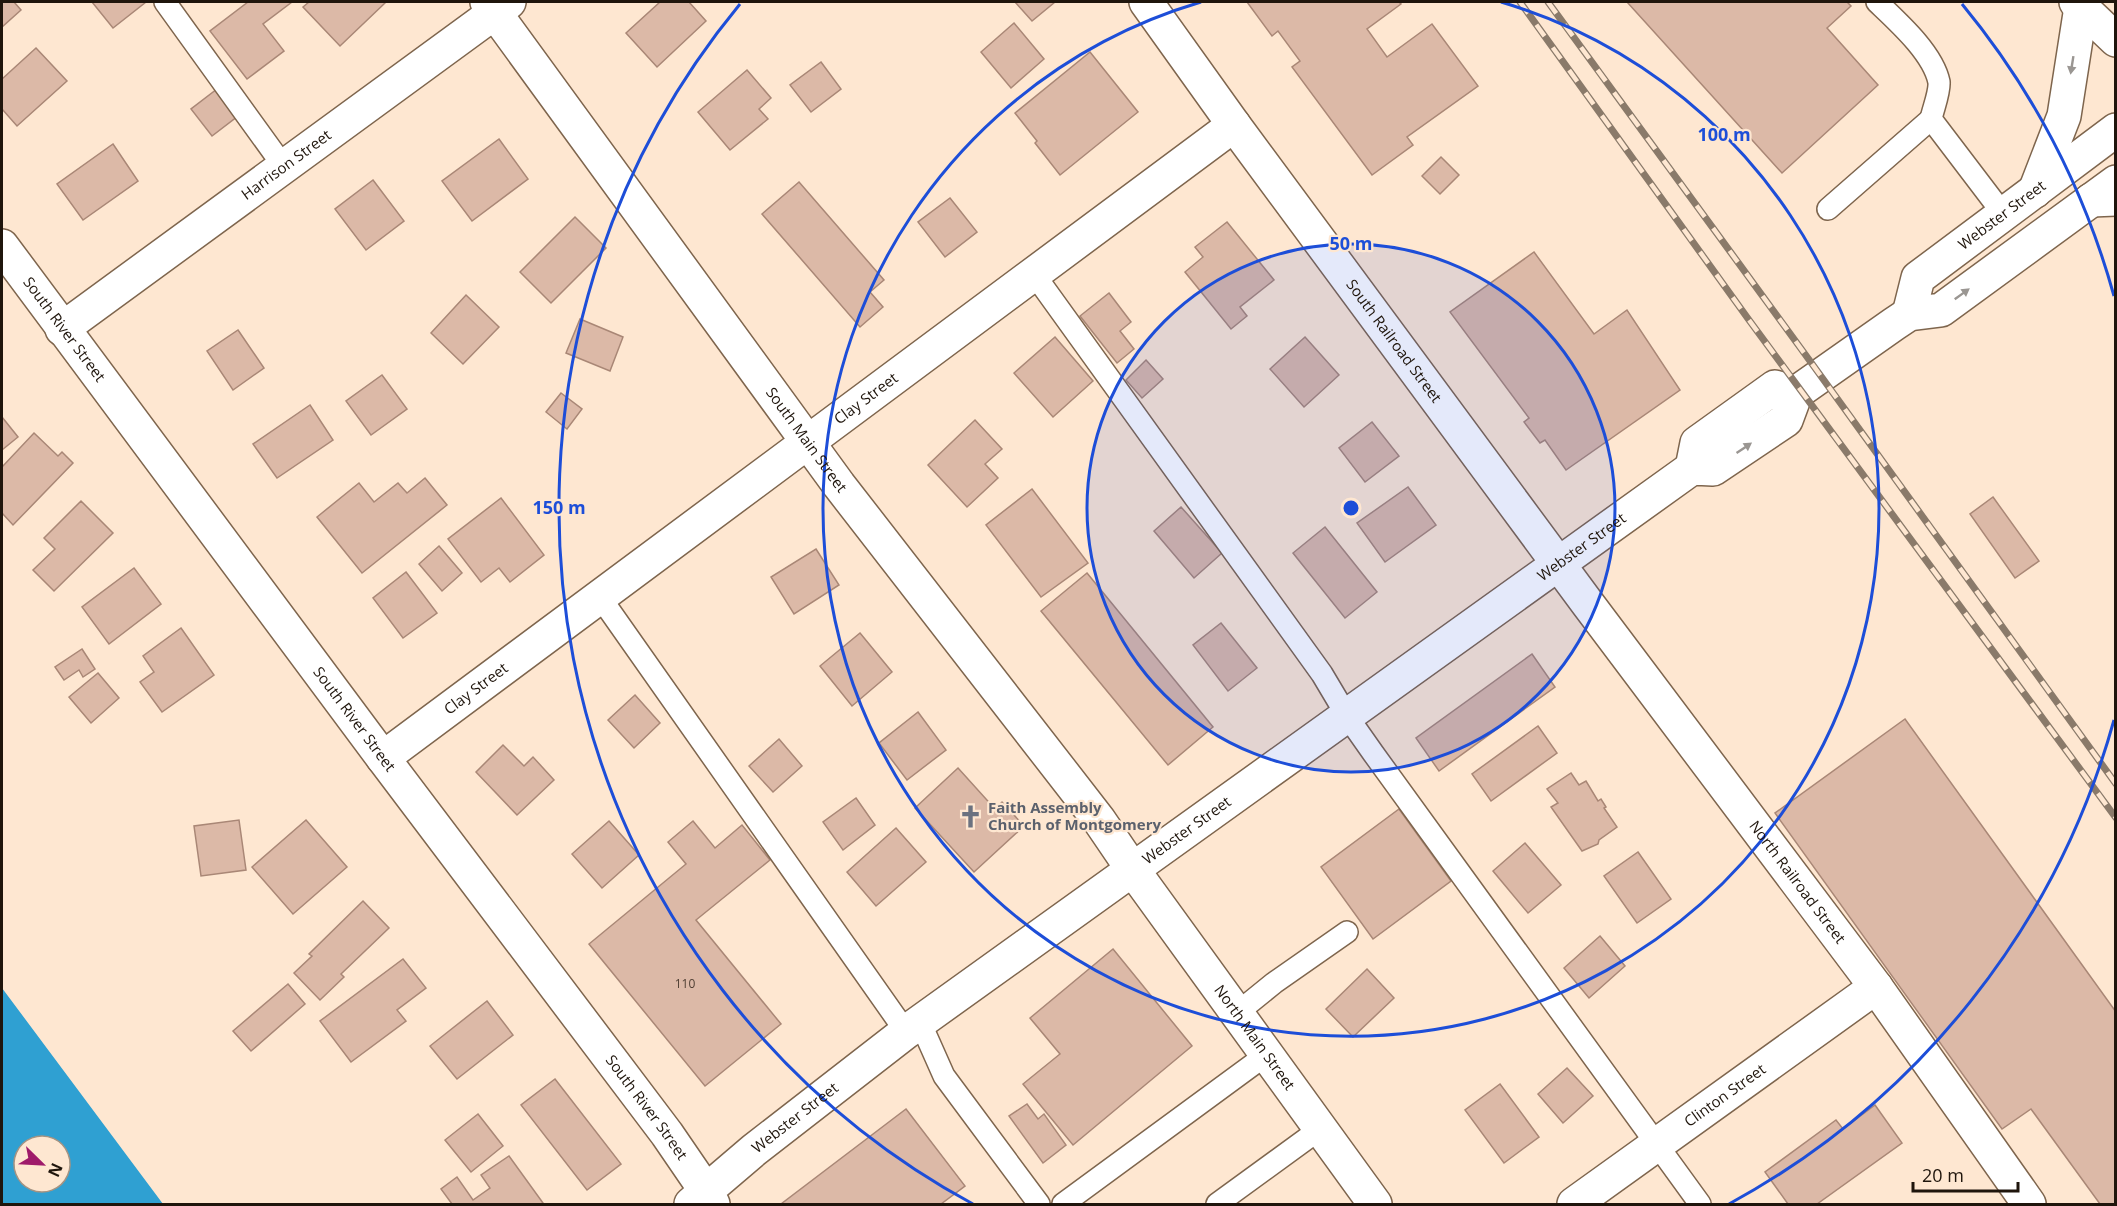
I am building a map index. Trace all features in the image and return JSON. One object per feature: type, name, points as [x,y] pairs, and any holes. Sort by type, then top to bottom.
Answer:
[{"type":"street","name":"South Railroad Street","points":[[1146,2],[1234,125],[1559,564]]},
{"type":"street","points":[[2079,4],[2115,40]]},
{"type":"street","points":[[2035,191],[2064,116],[2079,4]]},
{"type":"street","name":"Harrison Street","points":[[62,329],[284,167],[497,5]]},
{"type":"street","name":"South Main Street","points":[[497,5],[839,485],[1099,820],[1133,870]]},
{"type":"street","name":"Clay Street","points":[[383,759],[1234,125]]},
{"type":"street","name":"Webster Street","points":[[1909,314],[1918,278],[2115,130]]},
{"type":"street","name":"Webster Street","points":[[704,1200],[754,1150],[913,1027],[1692,468],[1697,443],[1738,413],[1775,387],[1796,393],[1909,314],[1941,310],[2107,193]]},
{"type":"street","name":"South River Street","points":[[2,246],[383,759],[667,1134],[704,1200]]},
{"type":"street","name":"North Railroad Street","points":[[1559,564],[1876,987],[2029,1204]]},
{"type":"street","name":"North Main Street","points":[[1133,870],[1166,919],[1375,1204]]},
{"type":"street","name":"Clinton Street","points":[[1574,1204],[1876,987]]},
{"type":"lane","points":[[165,2],[284,167]]},
{"type":"lane","points":[[1828,209],[1931,119],[1939,84],[1929,60],[1908,33],[1877,2]]},
{"type":"lane","points":[[1931,119],[2004,215]]},
{"type":"lane","points":[[1034,274],[1322,674],[1347,716],[1700,1204]]},
{"type":"lane","points":[[600,597],[913,1027],[944,1076],[1039,1204]]},
{"type":"lane","points":[[1237,1013],[1274,983],[1347,932]]},
{"type":"lane","points":[[1063,1204],[1266,1055]]},
{"type":"lane","points":[[1217,1204],[1320,1129]]},
{"type":"water","points":[[2,988],[163,1204],[2,1204]]},
{"type":"building","points":[[2,2],[14,2],[21,10],[2,27]]},
{"type":"building","points":[[92,2],[146,2],[113,28]]},
{"type":"building","points":[[248,2],[292,2],[263,24],[284,51],[247,79],[210,31]]},
{"type":"building","points":[[309,2],[386,2],[340,46],[303,7]]},
{"type":"building","points":[[660,2],[689,2],[706,21],[657,67],[626,33]]},
{"type":"building","points":[[1015,2],[1055,2],[1032,21]]},
{"type":"building","points":[[1247,2],[1399,2],[1401,4],[1367,29],[1387,57],[1432,24],[1478,86],[1407,137],[1413,145],[1372,175],[1292,67],[1300,61],[1278,31],[1272,36]]},
{"type":"building","points":[[1627,2],[1847,2],[1851,6],[1827,28],[1878,85],[1782,173]]},
{"type":"building","points":[[1014,23],[1044,59],[1011,88],[981,52]]},
{"type":"building","points":[[36,48],[67,81],[17,126],[2,109],[2,79]]},
{"type":"building","points":[[1090,52],[1138,112],[1060,175],[1015,113]]},
{"type":"building","points":[[821,62],[841,89],[811,112],[790,85]]},
{"type":"building","points":[[747,70],[771,98],[759,109],[768,119],[730,150],[698,112]]},
{"type":"building","points":[[217,89],[238,116],[212,136],[191,109]]},
{"type":"building","points":[[499,139],[528,179],[472,221],[442,181]]},
{"type":"building","points":[[113,144],[138,181],[83,220],[57,184]]},
{"type":"building","points":[[1441,157],[1459,175],[1440,194],[1422,176]]},
{"type":"building","points":[[373,180],[404,221],[366,250],[335,209]]},
{"type":"building","points":[[799,182],[884,280],[870,292],[883,307],[860,327],[762,214]]},
{"type":"building","points":[[950,198],[977,232],[945,257],[918,222]]},
{"type":"building","points":[[575,217],[606,248],[551,303],[520,272]]},
{"type":"building","points":[[1227,222],[1274,280],[1240,307],[1247,316],[1231,329],[1185,272],[1203,257],[1195,247]]},
{"type":"building","points":[[1534,252],[1594,334],[1627,310],[1680,390],[1566,470],[1545,440],[1540,443],[1524,422],[1529,418],[1450,312]]},
{"type":"building","points":[[1109,293],[1131,322],[1120,331],[1134,349],[1117,363],[1080,316]]},
{"type":"building","points":[[466,295],[499,327],[463,364],[431,333]]},
{"type":"building","points":[[580,319],[623,337],[610,371],[566,353]]},
{"type":"building","points":[[238,330],[264,368],[233,390],[207,351]]},
{"type":"building","points":[[1055,337],[1093,381],[1053,417],[1014,373]]},
{"type":"building","points":[[1305,337],[1339,375],[1304,407],[1270,369]]},
{"type":"building","points":[[1146,360],[1163,379],[1142,398],[1126,380]]},
{"type":"building","points":[[382,375],[407,409],[371,435],[346,401]]},
{"type":"building","points":[[561,393],[582,409],[567,429],[546,412]]},
{"type":"building","points":[[310,405],[333,440],[277,478],[253,444]]},
{"type":"building","points":[[2,417],[18,437],[2,450]]},
{"type":"building","points":[[975,420],[1002,449],[985,464],[998,478],[967,507],[928,465]]},
{"type":"building","points":[[1372,422],[1399,456],[1365,482],[1339,448]]},
{"type":"building","points":[[34,433],[58,456],[62,452],[73,463],[13,525],[2,513],[2,467]]},
{"type":"building","points":[[425,478],[447,505],[362,573],[317,517],[359,483],[374,502],[398,483],[407,493]]},
{"type":"building","points":[[1408,487],[1436,525],[1385,562],[1357,523]]},
{"type":"building","points":[[1032,489],[1088,563],[1041,597],[986,525]]},
{"type":"building","points":[[1993,497],[2039,561],[2015,578],[1970,514]]},
{"type":"building","points":[[501,498],[544,555],[510,582],[499,568],[481,582],[448,539]]},
{"type":"building","points":[[81,501],[113,533],[54,591],[33,570],[55,549],[44,538]]},
{"type":"building","points":[[1181,507],[1222,553],[1194,578],[1154,531]]},
{"type":"building","points":[[1325,527],[1377,592],[1345,618],[1293,553]]},
{"type":"building","points":[[439,546],[462,573],[442,591],[419,564]]},
{"type":"building","points":[[816,549],[839,585],[794,614],[771,577]]},
{"type":"building","points":[[134,568],[161,604],[109,644],[82,607]]},
{"type":"building","points":[[406,572],[437,613],[403,638],[373,598]]},
{"type":"building","points":[[1087,573],[1213,727],[1168,765],[1041,611]]},
{"type":"building","points":[[1221,623],[1257,668],[1228,691],[1193,645]]},
{"type":"building","points":[[181,628],[214,675],[162,712],[140,682],[154,672],[143,656]]},
{"type":"building","points":[[860,633],[892,672],[852,706],[820,666]]},
{"type":"building","points":[[82,649],[95,669],[83,677],[79,670],[64,680],[55,667]]},
{"type":"building","points":[[1532,654],[1555,687],[1439,771],[1416,738]]},
{"type":"building","points":[[98,673],[119,698],[91,723],[69,697]]},
{"type":"building","points":[[635,695],[660,723],[634,748],[608,720]]},
{"type":"building","points":[[918,712],[946,750],[907,780],[879,743]]},
{"type":"building","points":[[1905,719],[2116,1012],[2116,1204],[2100,1204],[2031,1109],[2002,1129],[1775,813]]},
{"type":"building","points":[[1538,726],[1557,753],[1491,801],[1472,774]]},
{"type":"building","points":[[779,739],[802,766],[773,792],[749,766]]},
{"type":"building","points":[[503,745],[524,766],[533,757],[554,780],[517,815],[476,772]]},
{"type":"building","name":"Faith Assembly Church of Montgomery","points":[[958,768],[995,809],[1002,802],[1024,826],[974,872],[915,808]]},
{"type":"building","points":[[1571,773],[1579,785],[1586,781],[1598,801],[1601,799],[1606,807],[1604,808],[1617,827],[1599,840],[1598,844],[1582,851],[1551,807],[1558,803],[1547,789]]},
{"type":"building","points":[[856,798],[875,825],[843,850],[823,822]]},
{"type":"building","points":[[1399,809],[1451,881],[1373,939],[1321,867]]},
{"type":"building","points":[[239,820],[246,870],[201,876],[194,826]]},
{"type":"building","points":[[306,820],[347,867],[293,914],[252,867]]},
{"type":"building","points":[[609,821],[639,855],[602,888],[572,854]]},
{"type":"building","points":[[693,821],[715,848],[742,825],[770,860],[696,920],[781,1024],[705,1086],[589,944],[686,864],[668,842]]},
{"type":"building","points":[[896,828],[926,862],[876,906],[847,872]]},
{"type":"building","points":[[1525,843],[1561,885],[1528,913],[1493,871]]},
{"type":"building","points":[[1638,852],[1671,899],[1637,923],[1604,876]]},
{"type":"building","points":[[363,901],[389,928],[341,974],[344,977],[320,1000],[294,973],[312,956],[309,954]]},
{"type":"building","points":[[1600,936],[1625,966],[1589,998],[1564,968]]},
{"type":"building","points":[[1113,949],[1192,1046],[1073,1145],[1023,1084],[1060,1054],[1030,1018]]},
{"type":"building","points":[[403,959],[426,988],[397,1010],[406,1021],[351,1062],[320,1021]]},
{"type":"building","points":[[1367,969],[1394,998],[1353,1037],[1326,1009]]},
{"type":"building","points":[[288,984],[305,1004],[251,1051],[233,1031]]},
{"type":"building","points":[[487,1001],[513,1035],[457,1079],[430,1046]]},
{"type":"building","points":[[1567,1068],[1593,1096],[1563,1123],[1538,1094]]},
{"type":"building","points":[[555,1079],[621,1164],[587,1190],[521,1105]]},
{"type":"building","points":[[1500,1084],[1539,1137],[1504,1163],[1465,1110]]},
{"type":"building","points":[[1027,1104],[1038,1119],[1044,1114],[1066,1145],[1043,1163],[1009,1116]]},
{"type":"building","points":[[1875,1105],[1902,1143],[1817,1204],[1788,1204],[1765,1172],[1836,1120],[1843,1129]]},
{"type":"building","points":[[906,1109],[965,1186],[941,1204],[781,1204]]},
{"type":"building","points":[[478,1114],[503,1146],[471,1172],[445,1140]]},
{"type":"building","points":[[509,1156],[543,1203],[452,1204],[441,1189],[457,1177],[473,1200],[490,1188],[481,1175]]},
{"type":"railway","points":[[1520,2],[1749,320],[2116,818]]},
{"type":"railway","points":[[1548,2],[2116,784]]},
{"type":"place","name":"Faith Assembly Church of Montgomery","points":[[970,817]]}]
